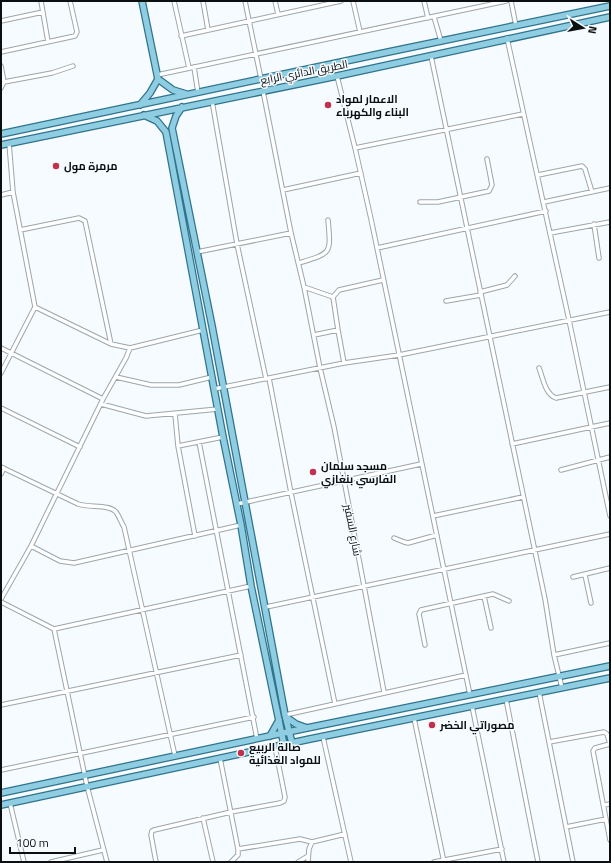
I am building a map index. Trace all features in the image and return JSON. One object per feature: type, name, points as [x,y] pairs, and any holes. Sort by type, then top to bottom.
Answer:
[{"type":"main road","points":[[142,1],[158,77],[173,90],[190,94]]},
{"type":"main road","name":"الطريق الدائري الرابع","points":[[1,134],[610,6]]},
{"type":"main road","name":"الطريق الدائري الرابع","points":[[1,145],[337,76],[432,56],[507,38],[610,17]]},
{"type":"main road","points":[[414,46],[413,53],[417,59]]},
{"type":"main road","points":[[393,51],[396,56],[396,63]]},
{"type":"main road","points":[[140,105],[150,93],[158,77]]},
{"type":"main road","points":[[182,107],[176,116],[172,128],[292,743]]},
{"type":"main road","points":[[144,115],[157,121],[166,132],[227,459],[241,525],[251,586],[284,745]]},
{"type":"main road","points":[[227,459],[237,457]]},
{"type":"main road","points":[[264,649],[273,648]]},
{"type":"main road","points":[[1,793],[610,666]]},
{"type":"main road","points":[[1,805],[220,758],[610,678]]},
{"type":"main road","points":[[286,716],[296,724],[307,728]]},
{"type":"main road","points":[[270,736],[279,720]]},
{"type":"street","points":[[41,1],[48,42]]},
{"type":"street","points":[[1,52],[77,35],[70,1]]},
{"type":"street","points":[[174,1],[189,68]]},
{"type":"street","points":[[203,1],[208,30]]},
{"type":"street","points":[[244,1],[261,79]]},
{"type":"street","points":[[275,1],[278,14]]},
{"type":"street","points":[[181,36],[339,1]]},
{"type":"street","points":[[353,1],[360,32]]},
{"type":"street","points":[[424,1],[428,18]]},
{"type":"street","points":[[158,77],[189,68],[506,1]]},
{"type":"street","points":[[511,1],[516,26]]},
{"type":"street","points":[[1,21],[43,12]]},
{"type":"street","points":[[434,16],[441,41]]},
{"type":"street","points":[[507,38],[546,211],[610,516]]},
{"type":"street","points":[[432,56],[462,198],[480,293],[535,549],[554,655],[562,688]]},
{"type":"street","points":[[1,66],[4,82],[1,88]]},
{"type":"street","points":[[4,82],[52,73],[73,66]]},
{"type":"street","points":[[194,67],[198,93]]},
{"type":"street","points":[[337,76],[361,173],[470,695]]},
{"type":"street","name":"شارع السفير","points":[[263,91],[291,233],[299,263],[320,368],[334,428],[384,692]]},
{"type":"street","points":[[212,101],[237,244],[267,378],[335,704]]},
{"type":"street","points":[[355,148],[523,114]]},
{"type":"street","points":[[1,373],[35,307],[13,192],[9,143]]},
{"type":"street","points":[[420,202],[438,202],[462,198],[491,190],[492,185],[487,159]]},
{"type":"street","points":[[538,175],[582,166],[585,169],[592,192]]},
{"type":"street","points":[[283,190],[361,173]]},
{"type":"street","points":[[544,202],[610,188]]},
{"type":"street","points":[[1,195],[13,192]]},
{"type":"street","points":[[377,248],[546,211]]},
{"type":"street","points":[[20,230],[79,218],[85,221],[111,344]]},
{"type":"street","points":[[299,263],[322,256],[327,251],[330,244],[328,220]]},
{"type":"street","points":[[550,233],[610,222]]},
{"type":"street","points":[[594,224],[599,258]]},
{"type":"street","points":[[197,252],[291,233]]},
{"type":"street","points":[[446,301],[507,286],[515,276]]},
{"type":"street","points":[[344,363],[333,297],[339,290],[383,280]]},
{"type":"street","points":[[304,286],[333,297]]},
{"type":"street","points":[[35,307],[111,344],[130,348],[203,330]]},
{"type":"street","points":[[214,389],[610,312]]},
{"type":"street","points":[[314,335],[338,330]]},
{"type":"street","points":[[1,348],[103,399]]},
{"type":"street","points":[[130,348],[103,399],[31,546],[1,600],[54,629],[251,586]]},
{"type":"street","points":[[539,368],[548,391],[552,396],[560,397],[610,387]]},
{"type":"street","points":[[116,377],[151,385],[179,385],[212,377]]},
{"type":"street","points":[[101,404],[146,416],[218,409]]},
{"type":"street","points":[[1,408],[80,447]]},
{"type":"street","points":[[175,414],[178,446],[195,536]]},
{"type":"street","points":[[512,444],[610,424]]},
{"type":"street","points":[[178,446],[223,437]]},
{"type":"street","points":[[200,442],[228,591],[254,717],[257,739]]},
{"type":"street","points":[[561,470],[610,457]]},
{"type":"street","points":[[237,504],[344,482],[421,464]]},
{"type":"street","points":[[1,474],[3,468],[84,506],[108,507],[117,513],[124,527],[175,756]]},
{"type":"street","points":[[433,516],[523,497]]},
{"type":"street","points":[[31,546],[60,561],[74,563],[241,525]]},
{"type":"street","points":[[266,607],[312,596],[443,570],[610,534]]},
{"type":"street","points":[[394,538],[408,543],[437,535]]},
{"type":"street","points":[[573,577],[610,568]]},
{"type":"street","points":[[585,575],[591,603]]},
{"type":"street","points":[[425,645],[419,618],[419,612],[422,610],[493,594],[509,601]]},
{"type":"street","points":[[484,596],[491,628]]},
{"type":"street","points":[[54,629],[87,786],[107,862]]},
{"type":"street","points":[[554,655],[610,643]]},
{"type":"street","points":[[1,705],[241,655]]},
{"type":"street","points":[[286,716],[384,692],[466,675]]},
{"type":"street","points":[[539,692],[573,862]]},
{"type":"street","points":[[506,699],[538,862]]},
{"type":"street","points":[[472,706],[504,862]]},
{"type":"street","points":[[1,770],[254,717]]},
{"type":"street","points":[[414,718],[444,861]]},
{"type":"street","points":[[549,742],[604,732],[607,734],[610,744],[595,748],[593,751],[610,840]]},
{"type":"street","points":[[323,737],[351,862]]},
{"type":"street","points":[[156,862],[151,839],[152,831],[154,830],[284,801],[285,797],[275,747]]},
{"type":"street","points":[[220,758],[238,849],[238,855],[231,862]]},
{"type":"street","points":[[10,803],[24,862]]},
{"type":"street","points":[[604,805],[610,804]]},
{"type":"street","points":[[203,818],[213,862]]},
{"type":"street","points":[[566,827],[606,819]]},
{"type":"street","points":[[238,849],[300,839],[312,842],[345,834]]},
{"type":"street","points":[[308,862],[312,842]]},
{"type":"street","points":[[434,862],[502,849]]},
{"type":"street","points":[[51,862],[104,850]]},
{"type":"street","points":[[298,862],[308,856]]},
{"type":"place","name":"الاعمار لمواد البناء والكهرباء","points":[[328,105]]},
{"type":"place","name":"مرمرة مول","points":[[56,166]]},
{"type":"place","name":"مسجد سلمان الفارسي بنغازي","points":[[313,472]]},
{"type":"place","name":"مصوراتي الخضر","points":[[432,725]]},
{"type":"place","name":"صالة الربيع للمواد الغذائية","points":[[241,753]]}]
